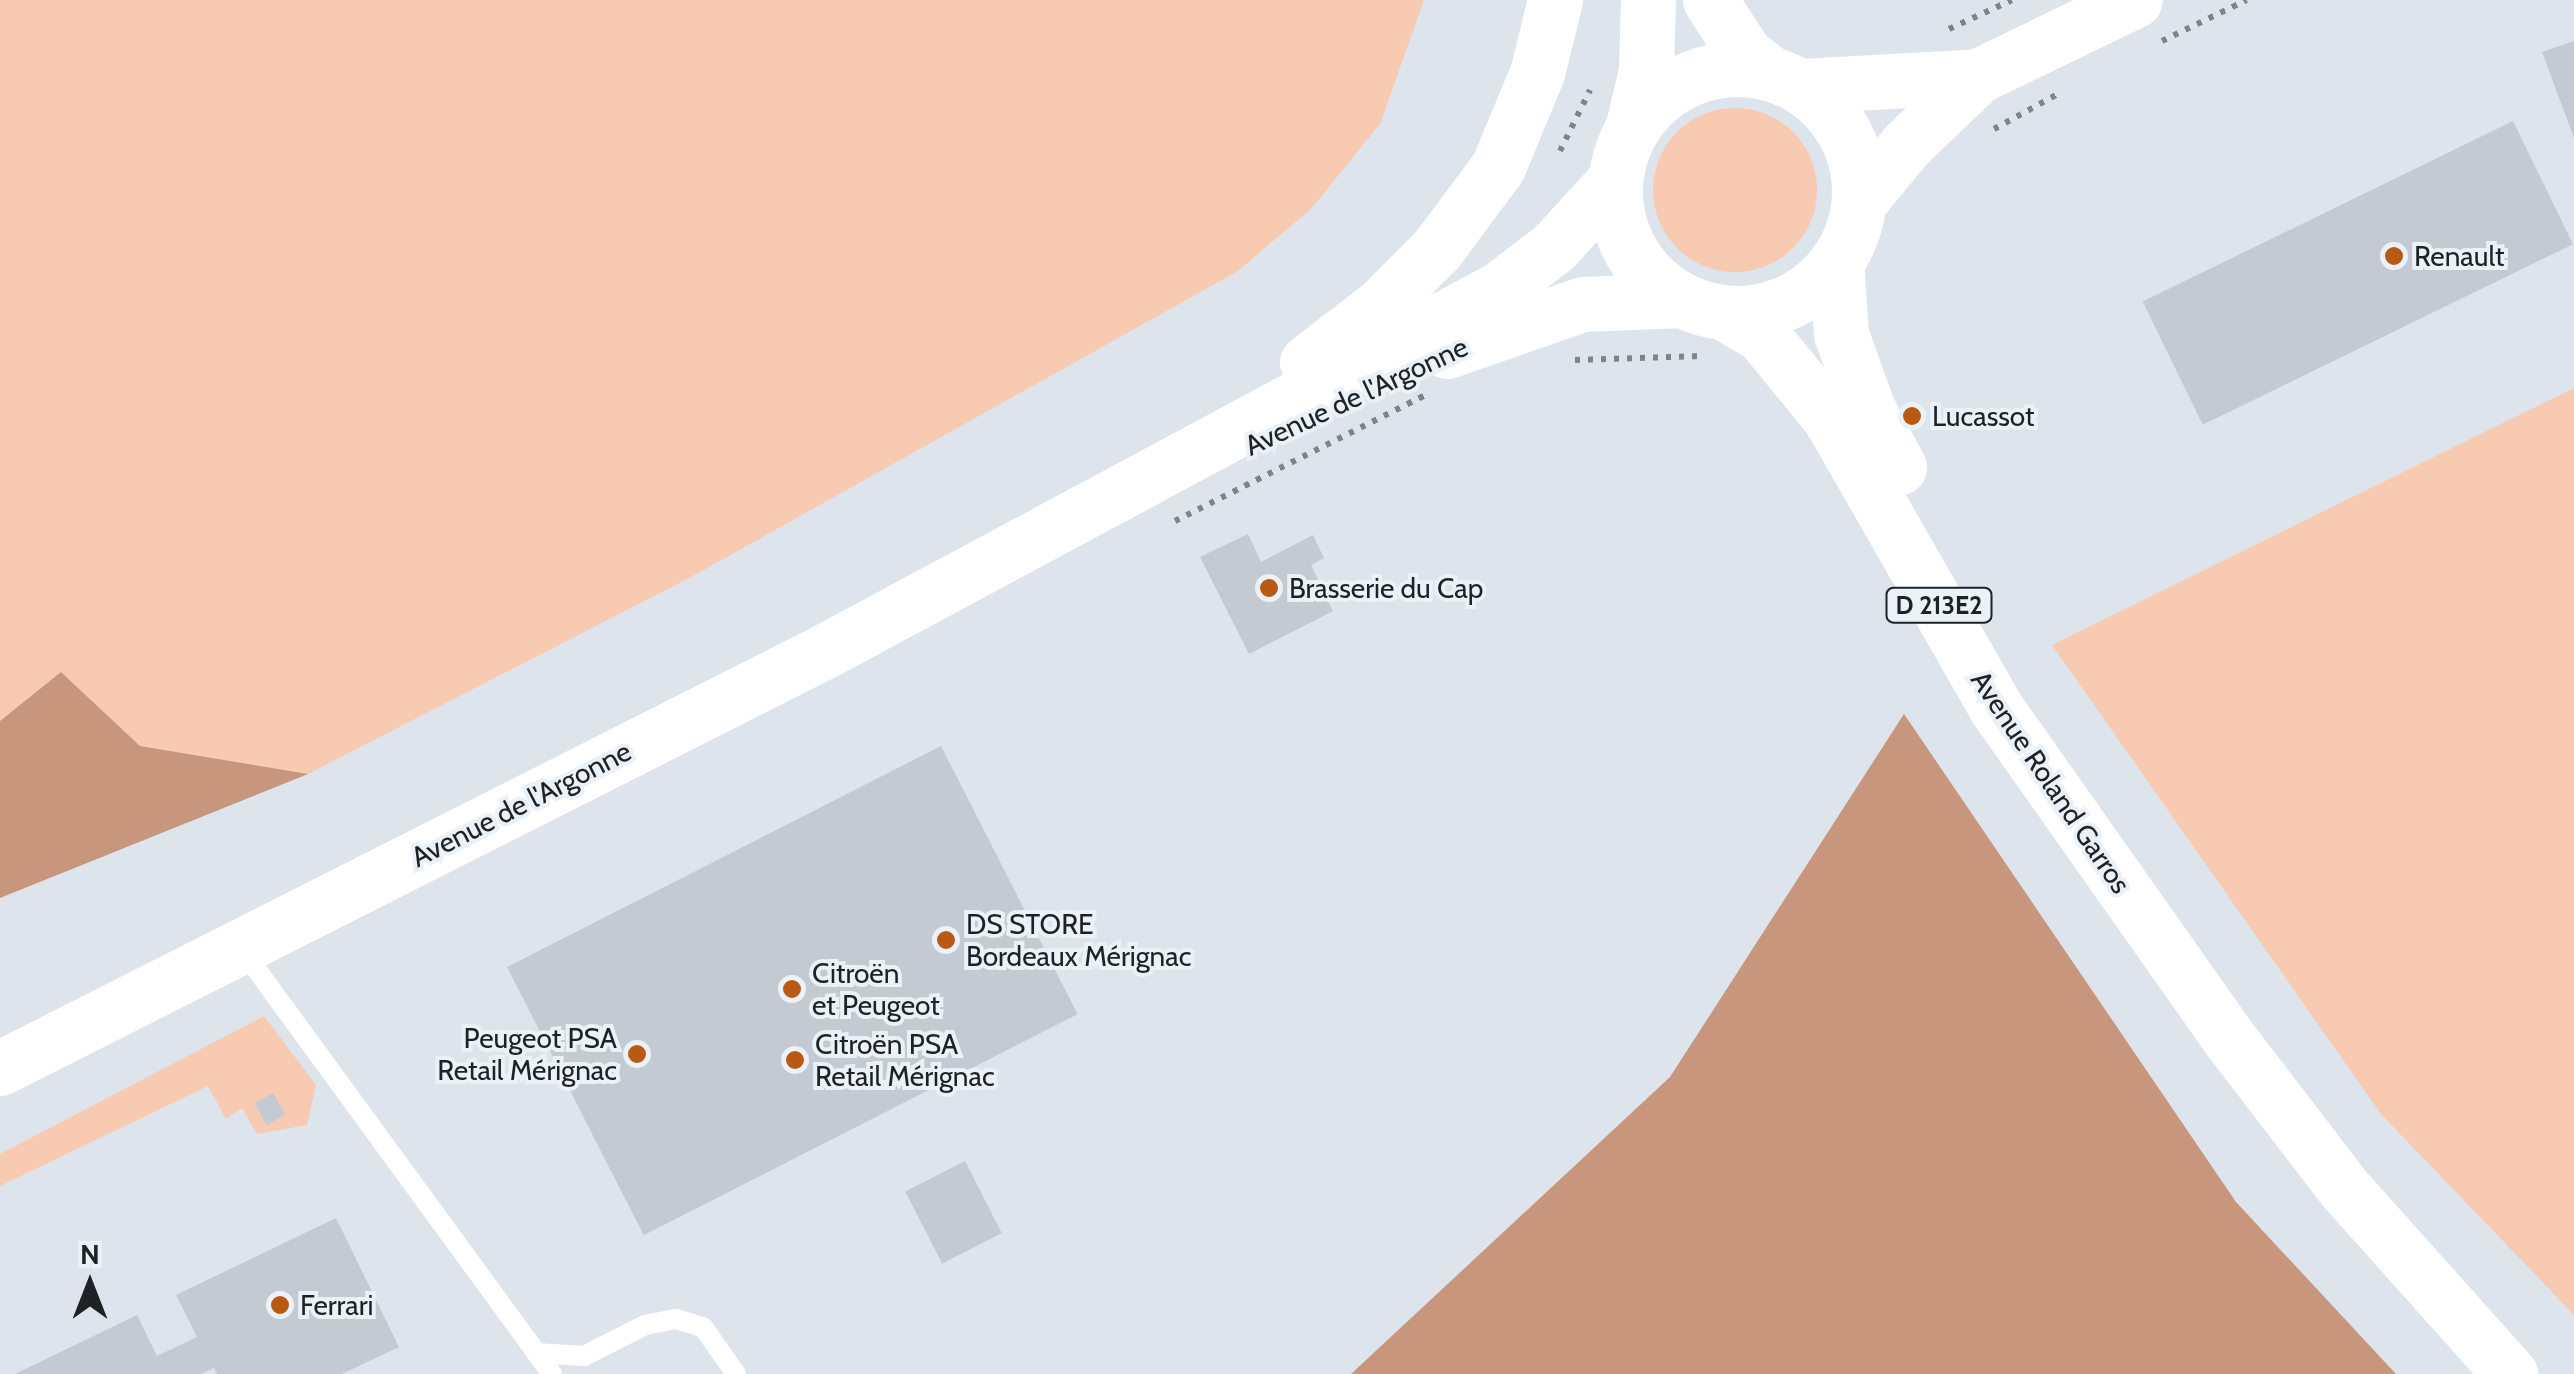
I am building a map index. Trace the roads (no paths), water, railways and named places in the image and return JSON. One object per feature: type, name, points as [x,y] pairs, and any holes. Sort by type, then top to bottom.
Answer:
[{"type":"main road","points":[[1131,486],[1368,315],[1438,249],[1498,167],[1537,73],[1555,0]]},
{"type":"main road","points":[[1648,0],[1646,70],[1634,126],[1615,180],[1627,245],[1651,276],[1703,306],[1786,302],[1836,262],[1859,202],[1906,145],[1978,76],[2135,0]]},
{"type":"main road","points":[[1710,0],[1745,54],[1785,79],[1846,136],[1859,202]]},
{"type":"main road","points":[[1634,126],[1659,96],[1692,77],[1730,68],[1785,79],[1978,76]]},
{"type":"main road","name":"Avenue de l'Argonne","points":[[0,1068],[1039,535],[1498,289],[1554,247],[1615,180]]},
{"type":"main road","name":"Avenue Roland Garros","points":[[1836,262],[1841,334],[1868,409],[2140,914]]},
{"type":"main road","name":"Avenue de l'Argonne","points":[[1039,535],[1296,428],[1514,324],[1583,304],[1703,306]]},
{"type":"main road","name":"Avenue Roland Garros","points":[[1703,306],[1762,335],[1830,418],[1996,708],[2140,914],[2343,1187],[2510,1374]]},
{"type":"lane","points":[[239,945],[552,1374]]},
{"type":"lane","points":[[536,1354],[584,1356],[644,1325],[676,1319],[703,1327],[736,1374]]},
{"type":"place","name":"Renault","points":[[2394,256]]},
{"type":"place","name":"Lucassot","points":[[1912,416]]},
{"type":"place","name":"Brasserie du Cap","points":[[1269,588]]},
{"type":"place","name":"DS STORE Bordeaux Mérignac","points":[[946,940]]},
{"type":"place","name":"Citroën et Peugeot","points":[[792,989]]},
{"type":"place","name":"Peugeot PSA Retail Mérignac","points":[[637,1054]]},
{"type":"place","name":"Citroën PSA Retail Mérignac","points":[[795,1060]]},
{"type":"place","name":"Ferrari","points":[[280,1305]]}]
